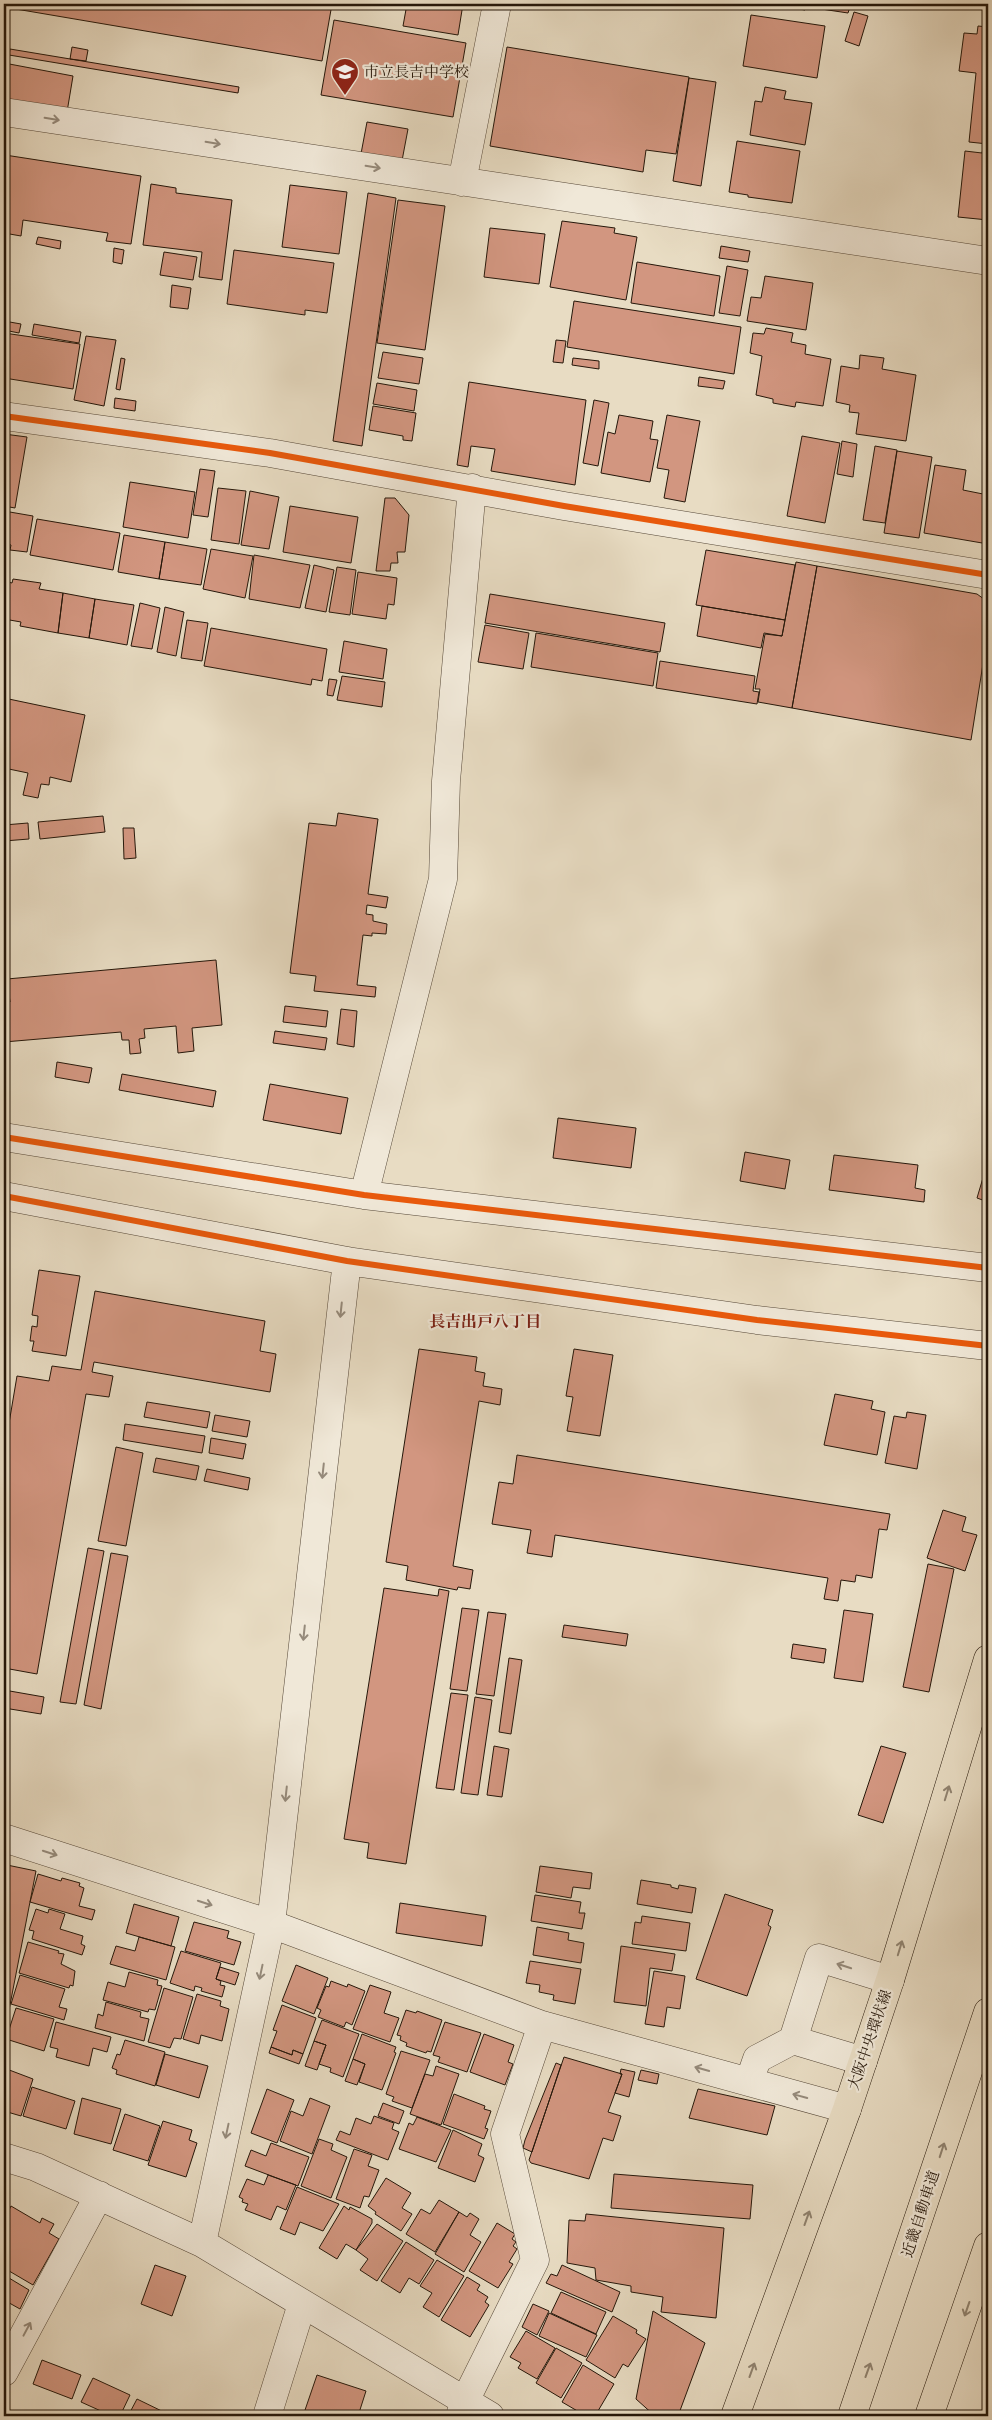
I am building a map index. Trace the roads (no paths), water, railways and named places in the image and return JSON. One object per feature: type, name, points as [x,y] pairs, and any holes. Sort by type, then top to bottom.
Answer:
[{"type":"main road","name":"大阪中央環状線","points":[[735,2416],[863,2062],[890,1980],[988,1658]]},
{"type":"main road","name":"近畿自動車道","points":[[852,2416],[988,2012]]},
{"type":"main road","points":[[929,2416],[988,2246]]},
{"type":"street","points":[[462,182],[497,4]]},
{"type":"street","points":[[4,112],[988,261]]},
{"type":"street","points":[[4,416],[270,453],[564,506],[988,575]]},
{"type":"street","points":[[364,1195],[444,879],[446,781],[472,488]]},
{"type":"street","points":[[4,1137],[364,1195],[988,1268]]},
{"type":"street","points":[[4,1196],[346,1261],[757,1320],[988,1346]]},
{"type":"street","points":[[202,2243],[271,1924],[346,1261]]},
{"type":"street","points":[[4,1838],[271,1924],[542,2025],[847,2109]]},
{"type":"street","points":[[749,2082],[757,2059],[793,2040],[819,1958],[890,1980]]},
{"type":"street","points":[[462,2409],[535,2260],[505,2134],[542,2025]]},
{"type":"street","points":[[793,2040],[863,2062]]},
{"type":"street","points":[[4,2157],[36,2167],[202,2243],[302,2304],[462,2409],[490,2416]]},
{"type":"street","points":[[4,2372],[99,2195]]},
{"type":"street","points":[[267,2416],[302,2304]]},
{"type":"place","name":"市立長吉中学校","points":[[345,96]]},
{"type":"district","name":"長吉出戸八丁目","points":[[485,1322]]}]
